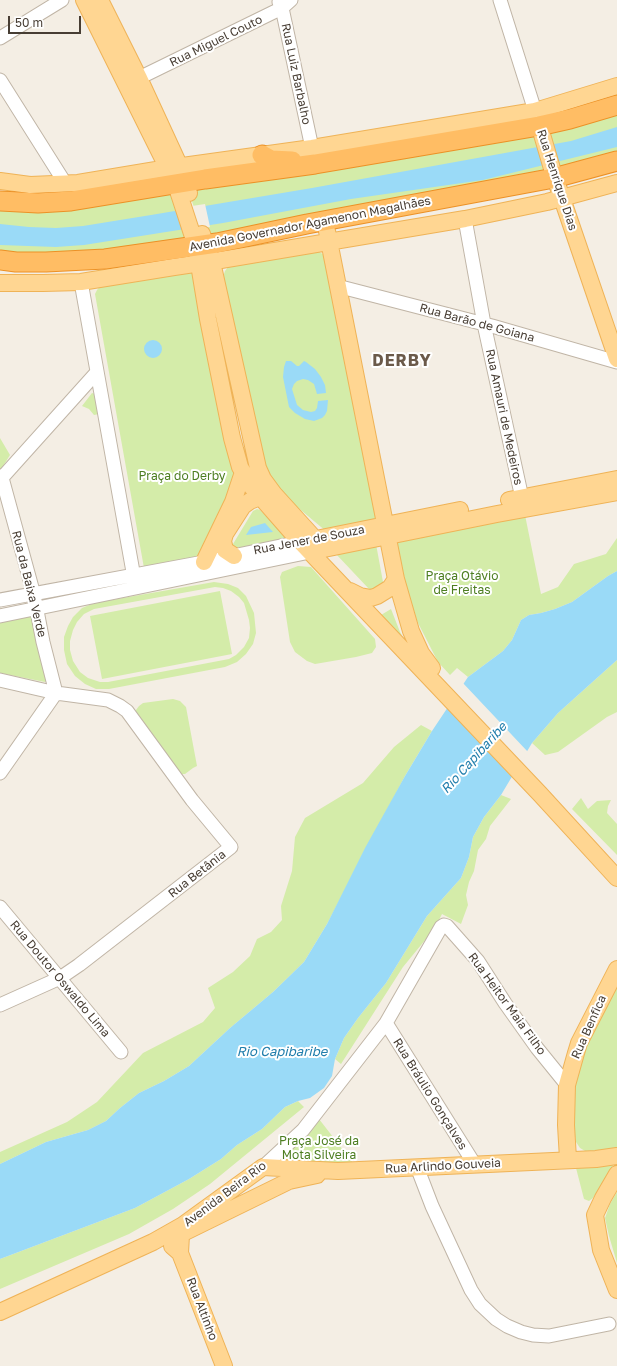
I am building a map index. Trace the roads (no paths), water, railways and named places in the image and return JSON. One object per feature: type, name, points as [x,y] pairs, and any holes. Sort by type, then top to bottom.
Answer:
[{"type":"highway","points":[[0,201],[38,203],[71,201],[180,183],[314,156],[539,126],[570,119],[617,105]]},
{"type":"highway","points":[[262,155],[271,160],[305,162],[314,156]]},
{"type":"highway","name":"Avenida Governador Agamenon Magalhães","points":[[0,260],[16,262],[46,262],[105,259],[201,246],[617,161]]},
{"type":"main road","points":[[84,0],[180,183]]},
{"type":"main road","points":[[100,0],[139,78],[180,183],[201,246],[258,468],[263,478],[347,590],[428,669],[617,865]]},
{"type":"main road","points":[[539,126],[617,86]]},
{"type":"main road","name":"Rua Henrique Dias","points":[[539,126],[554,175],[617,360]]},
{"type":"main road","points":[[0,181],[30,185],[65,183],[180,183],[262,155]]},
{"type":"main road","name":"Avenida Governador Agamenon Magalhães","points":[[0,282],[81,282],[201,246],[328,242],[465,219],[562,198],[617,183]]},
{"type":"main road","points":[[325,221],[396,579],[410,631],[428,669]]},
{"type":"main road","points":[[201,246],[209,325],[232,438],[243,472],[251,486],[260,497],[313,545]]},
{"type":"main road","points":[[204,562],[232,502],[243,472]]},
{"type":"main road","name":"Rua Jener de Souza","points":[[387,531],[522,498],[617,479]]},
{"type":"main road","name":"Rua Jener de Souza","points":[[313,545],[617,492]]},
{"type":"main road","points":[[234,556],[225,550],[223,541],[225,534],[243,506],[260,497]]},
{"type":"main road","points":[[347,590],[360,596],[371,598],[390,588],[396,579]]},
{"type":"main road","points":[[544,791],[617,878]]},
{"type":"main road","name":"Rua Benfica","points":[[568,1159],[566,1101],[567,1085],[579,1043],[617,969]]},
{"type":"main road","points":[[549,1160],[557,1156],[564,1148],[567,1140]]},
{"type":"main road","points":[[568,1159],[596,1159],[617,1156]]},
{"type":"main road","name":"Rua Arlindo Gouveia","points":[[263,1166],[338,1171],[568,1159]]},
{"type":"main road","name":"Avenida Beira Rio","points":[[0,1312],[153,1242],[183,1225],[263,1166]]},
{"type":"main road","name":"Rua Arlindo Gouveia","points":[[180,1253],[182,1235],[185,1232],[289,1182],[338,1171]]},
{"type":"main road","points":[[617,1174],[603,1198],[595,1216],[601,1250],[617,1290]]},
{"type":"main road","points":[[153,1242],[169,1244],[176,1247],[180,1253]]},
{"type":"main road","name":"Rua Altinho","points":[[180,1253],[224,1366]]},
{"type":"street","points":[[0,38],[62,0]]},
{"type":"street","name":"Rua Henrique Dias","points":[[500,0],[539,126]]},
{"type":"street","name":"Rua Miguel Couto","points":[[139,78],[284,3]]},
{"type":"street","name":"Rua Luiz Barbalho","points":[[284,3],[314,156]]},
{"type":"street","points":[[0,80],[65,183]]},
{"type":"street","name":"Rua Amauri de Medeiros","points":[[465,219],[484,324],[522,498]]},
{"type":"street","points":[[81,282],[135,582]]},
{"type":"street","name":"Rua Barão de Goiana","points":[[337,286],[617,360]]},
{"type":"street","points":[[1,478],[97,372]]},
{"type":"street","name":"Rua da Baixa Verde","points":[[1,478],[34,594],[43,642],[56,693]]},
{"type":"street","name":"Rua Jener de Souza","points":[[0,616],[135,582],[204,562],[234,556],[313,545]]},
{"type":"street","name":"Rua Jener de Souza","points":[[0,600],[34,594],[135,582],[313,545]]},
{"type":"street","points":[[0,680],[56,693],[0,773]]},
{"type":"street","name":"Rua Betânia","points":[[0,1005],[60,978],[79,965],[231,847],[192,800],[126,711],[108,700],[56,693]]},
{"type":"street","name":"Rua Doutor Oswaldo Lima","points":[[0,907],[121,1052]]},
{"type":"street","name":"Avenida Beira Rio","points":[[263,1166],[303,1130],[386,1023],[441,927],[444,925]]},
{"type":"street","name":"Rua Heitor Maia Filho","points":[[444,925],[456,935],[478,961],[505,1003],[537,1048],[567,1085]]},
{"type":"street","name":"Rua Bráulio Gonçalves","points":[[386,1023],[475,1165]]},
{"type":"street","points":[[417,1167],[432,1206],[471,1290],[480,1304],[496,1319],[521,1332],[533,1335],[549,1336],[609,1324]]},
{"type":"water","points":[[617,127],[617,147],[483,180],[351,199],[223,223],[84,245],[56,247],[0,245],[0,224],[56,228],[83,226],[312,188],[571,141]]},
{"type":"water","points":[[153,340],[159,343],[162,349],[159,355],[153,358],[147,355],[144,349],[147,343]]},
{"type":"water","points":[[286,361],[291,361],[299,366],[304,361],[315,369],[321,377],[325,385],[326,393],[317,394],[314,384],[303,379],[297,381],[292,389],[297,405],[303,410],[311,412],[315,411],[318,401],[328,400],[327,411],[322,418],[314,421],[305,419],[289,407],[283,377]]},
{"type":"water","points":[[265,523],[273,532],[246,535],[251,527]]},
{"type":"water","name":"Rio Capibaribe","points":[[617,571],[617,660],[558,713],[532,743],[501,795],[484,817],[473,837],[469,857],[461,878],[427,916],[386,983],[344,1038],[335,1059],[332,1076],[324,1088],[310,1098],[298,1101],[285,1107],[262,1129],[237,1145],[221,1159],[189,1179],[135,1208],[0,1259],[0,1164],[46,1142],[88,1130],[106,1121],[139,1093],[164,1081],[189,1066],[230,1028],[273,992],[304,962],[327,924],[365,848],[405,776],[432,731],[468,677],[503,651],[512,640],[521,620],[529,615],[555,609],[572,602]]},
{"type":"district","name":"DERBY","points":[[402,361]]},
{"type":"park label","name":"Praça do Derby","points":[[182,476]]},
{"type":"park label","name":"Praça Otávio de Freitas","points":[[462,583]]},
{"type":"park label","name":"Praça José da Mota Silveira","points":[[319,1148]]}]
